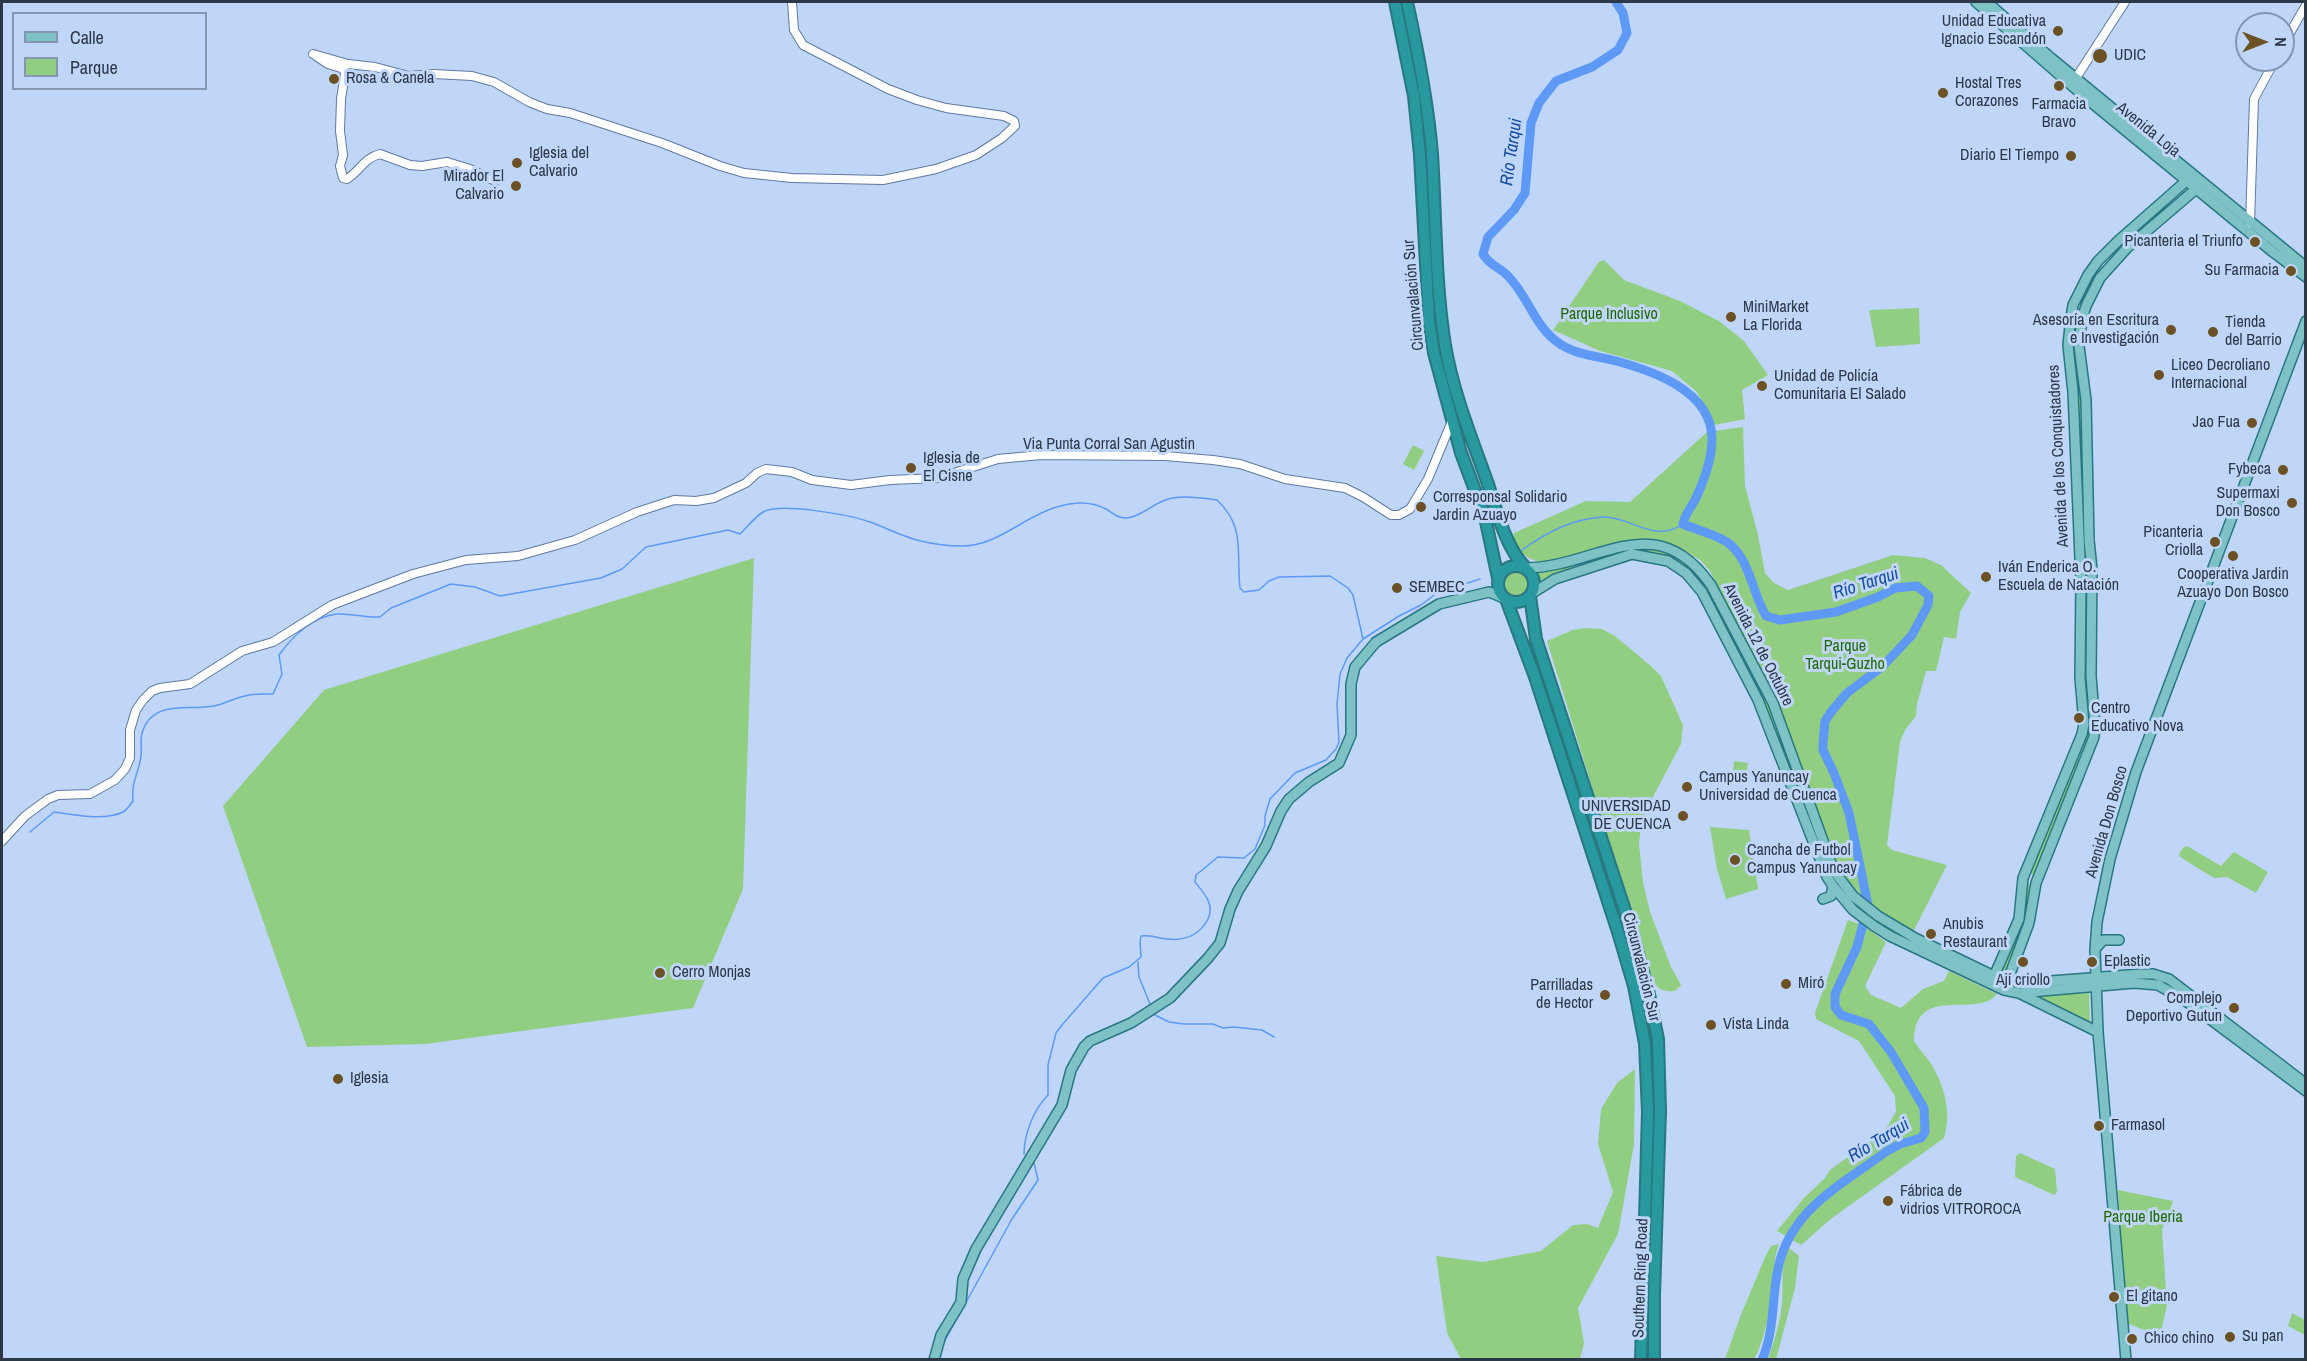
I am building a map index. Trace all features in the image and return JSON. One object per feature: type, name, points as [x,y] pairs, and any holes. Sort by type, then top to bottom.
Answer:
[{"type":"highway","name":"Circunvalación Sur","points":[[1395,2],[1415,107],[1420,155],[1429,321],[1434,353],[1461,453],[1485,517],[1498,579],[1498,590],[1505,599],[1535,677],[1618,932],[1634,986],[1645,1044],[1648,1112],[1641,1359]]},
{"type":"highway","name":"Circunvalación Sur","points":[[1407,2],[1425,96],[1432,154],[1439,299],[1447,358],[1465,420],[1498,515],[1514,551],[1534,578],[1534,588],[1530,595]]},
{"type":"highway","points":[[1498,579],[1502,571],[1509,566],[1517,565],[1525,568]]},
{"type":"highway","points":[[1505,599],[1517,602],[1530,595]]},
{"type":"highway","name":"Southern Ring Road","points":[[1530,595],[1536,639],[1633,935],[1658,1039],[1660,1111],[1654,1359]]},
{"type":"main road","name":"Avenida Loja","points":[[1976,2],[2250,227],[2306,277]]},
{"type":"main road","name":"Avenida Loja","points":[[1987,2],[2074,81]]},
{"type":"main road","name":"Avenida de los Conquistadores","points":[[1993,980],[2019,919],[2023,878],[2082,734],[2084,724],[2080,678],[2081,582],[2073,392],[2068,345],[2073,305],[2098,261],[2190,178]]},
{"type":"main road","name":"Avenida de los Conquistadores","points":[[2006,985],[2029,922],[2036,883],[2094,737],[2091,676],[2092,569],[2089,540],[2086,400],[2079,346],[2082,320],[2086,306],[2100,278],[2127,248],[2200,186]]},
{"type":"main road","name":"Avenida Loja","points":[[2250,227],[2306,267]]},
{"type":"main road","name":"Avenida Don Bosco","points":[[2126,1359],[2098,1032],[2095,950],[2097,922],[2103,889],[2125,805],[2306,321]]},
{"type":"main road","name":"Avenida 12 de Octubre","points":[[1525,568],[1552,566],[1597,552],[1645,544],[1660,546],[1688,558],[1700,569],[1711,585],[1773,704],[1834,871],[1856,906],[1993,980]]},
{"type":"main road","name":"Avenida 12 de Octubre","points":[[1530,595],[1555,579],[1632,554],[1668,561],[1686,573],[1702,592],[1758,700],[1827,877],[1833,886],[1874,926],[1890,936],[2006,985],[2019,993],[2145,984],[2170,991],[2306,1091]]},
{"type":"main road","points":[[1480,593],[1490,588],[1498,579]]},
{"type":"main road","points":[[934,1359],[941,1335],[961,1302],[966,1269],[1062,1105],[1071,1070],[1084,1047],[1090,1041],[1131,1023],[1170,998],[1220,943],[1238,891],[1266,846],[1281,811],[1289,799],[1309,782],[1339,763],[1351,735],[1351,684],[1355,667],[1376,642],[1439,604],[1489,592],[1505,599]]},
{"type":"main road","points":[[1823,899],[1831,896],[1833,886]]},
{"type":"main road","points":[[2095,950],[2103,940],[2119,940]]},
{"type":"main road","name":"Avenida 12 de Octubre","points":[[2006,985],[2140,974],[2153,974],[2169,979],[2306,1084]]},
{"type":"main road","points":[[2019,993],[2098,1032]]},
{"type":"street","points":[[495,182],[470,169],[447,162],[422,166],[410,165],[380,154],[366,159],[351,176],[343,178],[340,174],[343,155],[340,131],[344,69],[320,60],[313,54],[348,64],[375,67],[409,76],[472,75],[494,82],[529,102],[547,109],[563,111],[662,143],[720,166],[754,174],[860,181],[883,180],[936,169],[966,158],[1002,138],[1014,126],[1014,121],[1005,116],[946,108],[907,97],[802,45],[794,30],[792,2]]},
{"type":"street","points":[[2074,81],[2125,2]]},
{"type":"street","points":[[2295,24],[2306,4]]},
{"type":"street","points":[[2250,227],[2252,110],[2254,99],[2269,72]]},
{"type":"street","points":[[1441,448],[1453,421]]},
{"type":"street","points":[[1441,448],[1449,442],[1455,442],[1461,453]]},
{"type":"street","name":"Via Punta Corral San Agustin","points":[[2,841],[25,816],[48,799],[58,795],[90,794],[115,780],[125,769],[130,758],[130,730],[136,710],[143,700],[160,688],[190,684],[242,651],[273,642],[332,605],[413,574],[466,560],[518,556],[575,540],[637,512],[674,500],[696,501],[714,498],[746,483],[766,469],[792,472],[812,480],[851,485],[890,480],[938,478],[998,459],[1041,455],[1165,456],[1240,464],[1285,479],[1344,488],[1363,497],[1390,515],[1399,515],[1410,509],[1428,479],[1441,448]]},
{"type":"green space","name":"Parque Inclusivo","points":[[1604,260],[1624,280],[1680,301],[1719,321],[1744,341],[1768,375],[1742,390],[1745,419],[1715,425],[1697,392],[1672,371],[1600,351],[1553,330],[1599,262]]},
{"type":"green space","points":[[1919,308],[1920,344],[1876,347],[1869,310]]},
{"type":"green space","points":[[2077,313],[2080,313],[2085,532],[2082,533],[2072,351],[2072,336]]},
{"type":"green space","name":"Parque Tarqui-Guzho","points":[[1743,427],[1745,486],[1765,573],[1774,583],[1788,590],[1893,555],[1925,558],[1941,565],[1971,593],[1960,612],[1956,639],[1944,637],[1936,671],[1926,671],[1916,716],[1905,730],[1900,742],[1887,845],[1892,850],[1947,865],[1912,934],[1879,912],[1854,888],[1833,858],[1776,701],[1710,571],[1700,560],[1680,548],[1652,541],[1544,563],[1526,556],[1513,542],[1514,533],[1586,501],[1630,502],[1707,432]]},
{"type":"green space","points":[[1413,445],[1424,451],[1414,470],[1403,464]]},
{"type":"green space","points":[[2083,545],[2086,545],[2089,563],[2090,713],[2087,717],[2085,704]]},
{"type":"green space","points":[[1630,548],[1666,552],[1698,571],[1770,704],[1847,895],[1845,897],[1829,875],[1762,700],[1709,595],[1695,573],[1672,557],[1645,551],[1580,564],[1543,579],[1537,587],[1537,579],[1531,569]]},
{"type":"green space","points":[[754,558],[743,889],[693,1008],[425,1044],[307,1047],[223,806],[324,690]]},
{"type":"green space","points":[[1516,567],[1527,572],[1532,583],[1527,594],[1516,599],[1505,594],[1500,583],[1505,572]]},
{"type":"green space","points":[[1602,629],[1615,636],[1652,667],[1661,676],[1683,725],[1681,744],[1647,808],[1641,825],[1639,844],[1643,882],[1650,912],[1671,967],[1681,985],[1675,991],[1662,990],[1652,981],[1547,641],[1573,630]]},
{"type":"green space","points":[[2088,728],[2091,731],[2089,741],[2035,875],[2032,875],[2032,869],[2079,756]]},
{"type":"green space","points":[[1734,761],[1748,763],[1745,784],[1732,782]]},
{"type":"green space","name":"Cancha de Futbol Campus Yanuncay","points":[[1710,827],[1749,830],[1758,889],[1726,899],[1717,869]]},
{"type":"green space","points":[[2187,846],[2221,866],[2234,852],[2268,872],[2256,893],[2227,877],[2214,878],[2180,857],[2179,854]]},
{"type":"green space","points":[[2029,883],[2031,887],[2027,922],[2003,975],[2001,971]]},
{"type":"green space","points":[[1848,920],[1862,925],[1886,942],[1865,986],[1871,995],[1901,1008],[1923,989],[1944,981],[1949,971],[1997,994],[1988,1001],[1976,1004],[1935,1007],[1925,1012],[1917,1023],[1914,1041],[1932,1065],[1944,1094],[1947,1120],[1944,1138],[1832,1218],[1801,1245],[1777,1231],[1830,1170],[1885,1130],[1896,1112],[1895,1096],[1859,1041],[1816,1019],[1815,1013]]},
{"type":"green space","points":[[2089,993],[2090,1022],[2038,996]]},
{"type":"green space","points":[[1635,1069],[1634,1144],[1618,1234],[1578,1308],[1584,1343],[1580,1359],[1461,1359],[1447,1333],[1436,1256],[1483,1262],[1541,1251],[1573,1225],[1587,1224],[1598,1228],[1613,1192],[1598,1144],[1601,1109],[1617,1083]]},
{"type":"green space","points":[[2020,1153],[2055,1169],[2057,1192],[2054,1195],[2015,1177],[2016,1156]]},
{"type":"green space","name":"Parque Iberia","points":[[2118,1190],[2173,1201],[2162,1230],[2167,1305],[2160,1336],[2126,1323]]},
{"type":"green space","points":[[1779,1244],[1774,1263],[1769,1311],[1758,1352],[1754,1359],[1725,1359],[1766,1255],[1771,1246]]},
{"type":"green space","points":[[1789,1248],[1799,1256],[1795,1288],[1776,1359],[1768,1359],[1780,1318],[1783,1269]]},
{"type":"green space","points":[[2292,1313],[2305,1320],[2305,1335],[2288,1326]]},
{"type":"waterway","name":"Río Tarqui","points":[[1616,2],[1623,13],[1627,33],[1618,50],[1592,67],[1556,81],[1539,103],[1531,123],[1525,193],[1514,210],[1488,237],[1483,254],[1514,283],[1537,320],[1560,344],[1580,353],[1631,365],[1663,377],[1691,396],[1702,408],[1709,422],[1712,439],[1710,455],[1701,486],[1683,524],[1722,539],[1735,549],[1746,566],[1766,616],[1780,620],[1836,612],[1878,597],[1895,588],[1917,586],[1929,596],[1928,605],[1912,635],[1883,666],[1847,693],[1831,712],[1825,721],[1823,743],[1823,750],[1849,813],[1868,905],[1857,947],[1835,994],[1835,1007],[1841,1015],[1869,1024],[1891,1052],[1924,1108],[1925,1132],[1921,1138],[1900,1144],[1887,1151],[1834,1189],[1818,1202],[1792,1233],[1783,1252],[1777,1274],[1771,1328],[1762,1360]]},
{"type":"waterway","points":[[30,832],[54,812],[98,817],[116,815],[124,811],[133,801],[133,788],[141,756],[142,733],[147,722],[154,715],[172,709],[214,706],[251,694],[273,694],[282,674],[279,655],[290,641],[320,619],[337,614],[380,617],[391,608],[451,584],[475,587],[500,596],[601,578],[622,569],[646,547],[728,530],[740,534],[760,514],[772,509],[799,509],[847,516],[914,539],[962,546],[987,541],[1045,511],[1069,504],[1094,505],[1126,518],[1136,516],[1169,499],[1190,497],[1217,500],[1226,510],[1236,530],[1240,588],[1244,592],[1259,590],[1269,581],[1279,577],[1330,576],[1348,588],[1353,595],[1363,639]]},
{"type":"waterway","points":[[1522,550],[1560,528],[1592,518],[1613,518],[1642,528],[1662,531],[1683,524]]},
{"type":"waterway","points":[[1024,1154],[1031,1122],[1038,1107],[1048,1095],[1048,1065],[1056,1033],[1062,1025],[1103,978],[1129,967],[1141,957],[1141,936],[1181,939],[1199,931],[1208,919],[1210,909],[1208,899],[1195,882],[1196,875],[1218,857],[1244,858],[1255,849],[1265,825],[1270,799],[1295,773],[1326,760],[1336,749],[1339,742],[1337,704],[1340,674],[1347,658],[1363,639],[1437,593],[1480,579]]},
{"type":"waterway","points":[[1138,962],[1139,977],[1150,1004]]},
{"type":"waterway","points":[[1155,1015],[1169,1022],[1262,1030],[1274,1037]]},
{"type":"waterway","points":[[943,1344],[1012,1219],[1038,1180],[1034,1163]]},
{"type":"waterway","points":[[940,1360],[941,1352]]},
{"type":"place","name":"Unidad Educativa Ignacio Escandón","points":[[2058,31]]},
{"type":"place","name":"UDIC","points":[[2100,56]]},
{"type":"place","name":"Rosa & Canela","points":[[334,79]]},
{"type":"place","name":"Farmacia Bravo","points":[[2059,86]]},
{"type":"place","name":"Hostal Tres Corazones","points":[[1943,93]]},
{"type":"place","name":"Diario El Tiempo","points":[[2071,156]]},
{"type":"place","name":"Iglesia del Calvario","points":[[517,163]]},
{"type":"place","name":"Mirador El Calvario","points":[[516,186]]},
{"type":"place","name":"Picanteria el Triunfo","points":[[2255,242]]},
{"type":"place","name":"Su Farmacia","points":[[2291,271]]},
{"type":"place","name":"MiniMarket La Florida","points":[[1731,317]]},
{"type":"place","name":"Asesoría en Escritura e Investigación","points":[[2171,330]]},
{"type":"place","name":"Tienda del Barrio","points":[[2213,332]]},
{"type":"place","name":"Liceo Decroliano Internacional","points":[[2159,375]]},
{"type":"place","name":"Unidad de Policía Comunitaria El Salado","points":[[1762,386]]},
{"type":"place","name":"Jao Fua","points":[[2252,423]]},
{"type":"place","name":"Iglesia de El Cisne","points":[[911,468]]},
{"type":"place","name":"Fybeca","points":[[2283,470]]},
{"type":"place","name":"Supermaxi Don Bosco","points":[[2292,503]]},
{"type":"place","name":"Corresponsal Solidario Jardin Azuayo","points":[[1421,507]]},
{"type":"place","name":"Picanteria Criolla","points":[[2215,542]]},
{"type":"place","name":"Cooperativa Jardin Azuayo Don Bosco","points":[[2233,556]]},
{"type":"place","name":"Iván Enderica O. Escuela de Natación","points":[[1986,577]]},
{"type":"place","name":"SEMBEC","points":[[1397,588]]},
{"type":"place","name":"Centro Educativo Nova","points":[[2079,718]]},
{"type":"place","name":"Campus Yanuncay Universidad de Cuenca","points":[[1687,787]]},
{"type":"place","name":"UNIVERSIDAD DE CUENCA","points":[[1683,816]]},
{"type":"place","name":"Cancha de Futbol Campus Yanuncay","points":[[1735,860]]},
{"type":"place","name":"Anubis Restaurant","points":[[1931,934]]},
{"type":"place","name":"Ají criollo","points":[[2023,962]]},
{"type":"place","name":"Eplastic","points":[[2092,962]]},
{"type":"place","name":"Cerro Monjas","points":[[660,973]]},
{"type":"place","name":"Miró","points":[[1786,984]]},
{"type":"place","name":"Parrilladas de Hector","points":[[1605,995]]},
{"type":"place","name":"Complejo Deportivo Gutun","points":[[2234,1008]]},
{"type":"place","name":"Vista Linda","points":[[1711,1025]]},
{"type":"place","name":"Iglesia","points":[[338,1079]]},
{"type":"place","name":"Farmasol","points":[[2099,1126]]},
{"type":"place","name":"Fábrica de vidrios VITROROCA","points":[[1888,1201]]},
{"type":"place","name":"El gitano","points":[[2114,1297]]},
{"type":"place","name":"Su pan","points":[[2230,1337]]},
{"type":"place","name":"Chico chino","points":[[2132,1339]]}]
